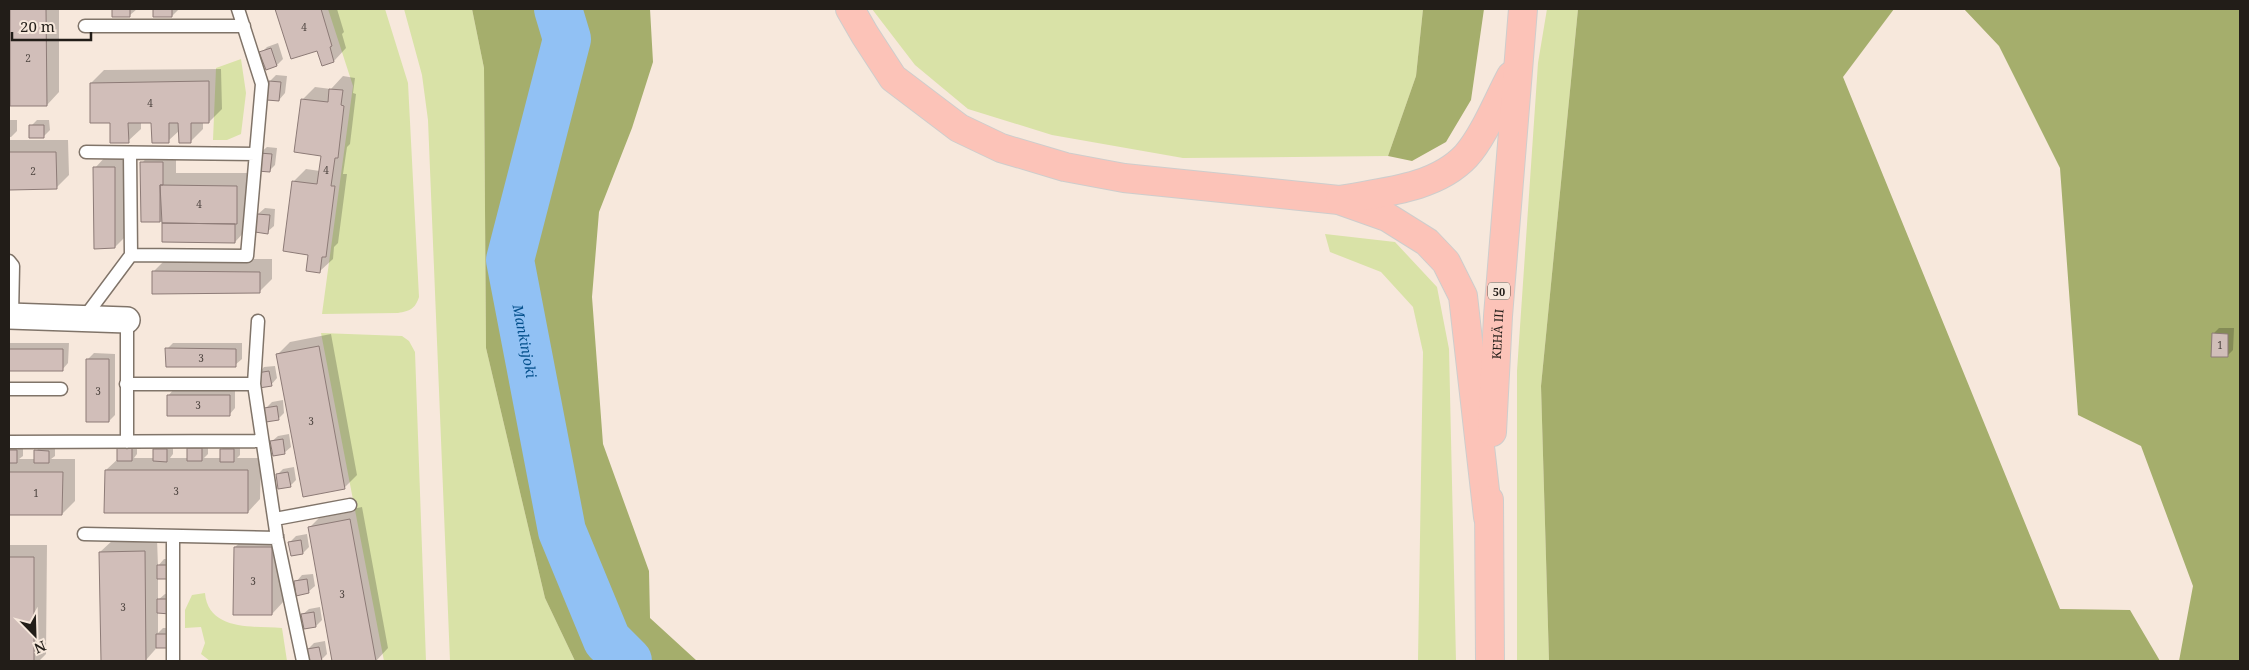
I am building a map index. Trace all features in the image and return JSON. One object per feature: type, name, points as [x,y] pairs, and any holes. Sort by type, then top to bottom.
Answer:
[{"type":"highway","points":[[850,9],[893,78],[958,128],[1001,148],[1065,167],[1124,178],[1339,200],[1387,217],[1427,242],[1446,262],[1464,296],[1488,517]]},
{"type":"highway","name":"KEHÄ III","points":[[1490,661],[1488,517],[1498,316],[1523,9]]},
{"type":"highway","points":[[1339,200],[1411,186],[1442,174],[1466,156],[1481,133],[1517,65]]},
{"type":"street","points":[[10,316],[127,320]]},
{"type":"lane","points":[[131,255],[247,256],[262,84],[238,9]]},
{"type":"lane","points":[[85,26],[244,26]]},
{"type":"lane","points":[[86,152],[256,154]]},
{"type":"lane","points":[[84,318],[131,255],[130,153]]},
{"type":"lane","points":[[9,261],[13,266],[10,316]]},
{"type":"lane","points":[[126,442],[127,320]]},
{"type":"lane","points":[[258,321],[254,384],[274,519],[303,661]]},
{"type":"lane","points":[[126,384],[254,384]]},
{"type":"lane","points":[[9,389],[61,389]]},
{"type":"lane","points":[[9,442],[262,441]]},
{"type":"lane","points":[[274,519],[350,505]]},
{"type":"lane","points":[[84,534],[278,538]]},
{"type":"lane","points":[[173,536],[173,661]]},
{"type":"green space","points":[[328,9],[385,9],[408,83],[419,297],[412,309],[398,313],[322,314],[353,86]]},
{"type":"green space","points":[[404,9],[472,9],[484,68],[486,348],[545,598],[575,661],[450,661],[428,120],[422,75]]},
{"type":"green space","points":[[472,9],[650,9],[653,62],[632,128],[599,212],[592,297],[603,444],[649,571],[650,618],[697,661],[575,661],[545,598],[486,348],[484,68]]},
{"type":"green space","points":[[872,9],[1423,9],[1416,76],[1388,156],[1183,158],[1052,135],[968,109],[915,65]]},
{"type":"green space","points":[[1423,9],[1484,9],[1471,100],[1446,142],[1412,161],[1388,156],[1416,76]]},
{"type":"green space","points":[[1547,9],[1578,9],[1541,386],[1549,661],[1517,661],[1517,371],[1538,63]]},
{"type":"green space","points":[[1578,9],[1894,9],[1843,77],[2060,609],[2130,610],[2160,661],[1549,661],[1541,386]]},
{"type":"green space","points":[[1964,9],[2240,9],[2240,661],[2179,661],[2193,586],[2141,446],[2078,415],[2060,168],[1999,46]]},
{"type":"green space","points":[[241,59],[246,93],[241,134],[227,140],[213,140],[216,68]]},
{"type":"green space","points":[[1325,234],[1395,242],[1437,287],[1449,349],[1456,661],[1418,661],[1423,352],[1413,307],[1381,272],[1330,252]]},
{"type":"green space","points":[[321,333],[402,336],[409,341],[415,352],[426,661],[384,661]]},
{"type":"green space","points":[[205,593],[208,605],[214,614],[223,620],[246,626],[282,628],[287,661],[210,661],[201,654],[205,643],[201,627],[185,628],[185,610],[192,595]]},
{"type":"building","points":[[10,9],[46,9],[47,106],[10,106]]},
{"type":"building","points":[[112,9],[130,9],[130,17],[112,17]]},
{"type":"building","points":[[153,9],[172,9],[172,17],[153,17]]},
{"type":"building","points":[[275,9],[321,9],[332,46],[330,47],[334,62],[322,66],[317,51],[291,59]]},
{"type":"building","points":[[271,48],[277,66],[266,70],[259,52]]},
{"type":"building","points":[[209,81],[209,123],[191,123],[191,143],[179,143],[178,123],[169,123],[169,143],[152,143],[151,123],[128,123],[129,143],[110,143],[110,123],[90,123],[90,83]]},
{"type":"building","points":[[269,81],[281,82],[279,101],[267,100]]},
{"type":"building","points":[[329,89],[343,90],[341,105],[344,106],[338,158],[335,158],[331,186],[335,186],[326,257],[322,257],[320,273],[306,271],[308,255],[283,251],[292,181],[317,184],[321,156],[294,152],[301,99],[328,102]]},
{"type":"building","points":[[29,125],[44,125],[44,138],[29,138]]},
{"type":"building","points":[[9,152],[56,152],[57,189],[9,190]]},
{"type":"building","points":[[259,153],[272,154],[270,172],[257,171]]},
{"type":"building","points":[[140,162],[163,162],[163,185],[160,185],[160,222],[141,222]]},
{"type":"building","points":[[93,167],[115,167],[115,248],[94,249]]},
{"type":"building","points":[[160,185],[237,186],[237,224],[162,223]]},
{"type":"building","points":[[257,214],[270,215],[268,234],[255,232]]},
{"type":"building","points":[[162,223],[235,224],[235,243],[162,242]]},
{"type":"building","points":[[152,271],[260,272],[260,293],[152,294]]},
{"type":"building","points":[[2212,333],[2228,334],[2228,357],[2211,357]]},
{"type":"building","points":[[319,346],[345,489],[303,497],[276,354]]},
{"type":"building","points":[[165,348],[236,349],[236,367],[166,367]]},
{"type":"building","points":[[9,349],[63,349],[63,371],[9,371]]},
{"type":"building","points":[[86,359],[109,359],[109,422],[86,422]]},
{"type":"building","points":[[269,371],[272,386],[259,388],[257,373]]},
{"type":"building","points":[[167,395],[230,395],[230,416],[167,416]]},
{"type":"building","points":[[277,406],[279,420],[266,422],[264,408]]},
{"type":"building","points":[[283,439],[285,454],[273,456],[270,441]]},
{"type":"building","points":[[117,448],[132,448],[132,461],[117,461]]},
{"type":"building","points":[[187,448],[202,448],[202,461],[187,461]]},
{"type":"building","points":[[153,449],[167,449],[167,462],[153,461]]},
{"type":"building","points":[[220,449],[234,449],[234,462],[220,462]]},
{"type":"building","points":[[9,450],[17,450],[17,463],[9,463]]},
{"type":"building","points":[[34,450],[49,451],[49,463],[34,463]]},
{"type":"building","points":[[105,470],[248,470],[248,513],[104,513]]},
{"type":"building","points":[[9,472],[63,472],[62,515],[9,515]]},
{"type":"building","points":[[288,472],[291,487],[278,489],[276,474]]},
{"type":"building","points":[[350,519],[376,661],[332,661],[308,527]]},
{"type":"building","points":[[301,540],[303,554],[291,556],[288,542]]},
{"type":"building","points":[[234,547],[272,547],[272,615],[233,615]]},
{"type":"building","points":[[145,551],[146,661],[101,661],[99,552]]},
{"type":"building","points":[[9,557],[34,557],[34,661],[9,661]]},
{"type":"building","points":[[157,565],[170,565],[170,579],[157,579]]},
{"type":"building","points":[[307,579],[309,593],[296,596],[294,581]]},
{"type":"building","points":[[157,599],[170,599],[170,614],[157,613]]},
{"type":"building","points":[[314,612],[316,627],[304,629],[301,614]]},
{"type":"building","points":[[156,634],[169,634],[169,648],[156,648]]},
{"type":"building","points":[[319,647],[322,661],[309,661],[307,649]]},
{"type":"waterway","name":"Mankinjoki","points":[[558,9],[567,39],[510,260],[562,531],[607,640],[628,661]]}]
